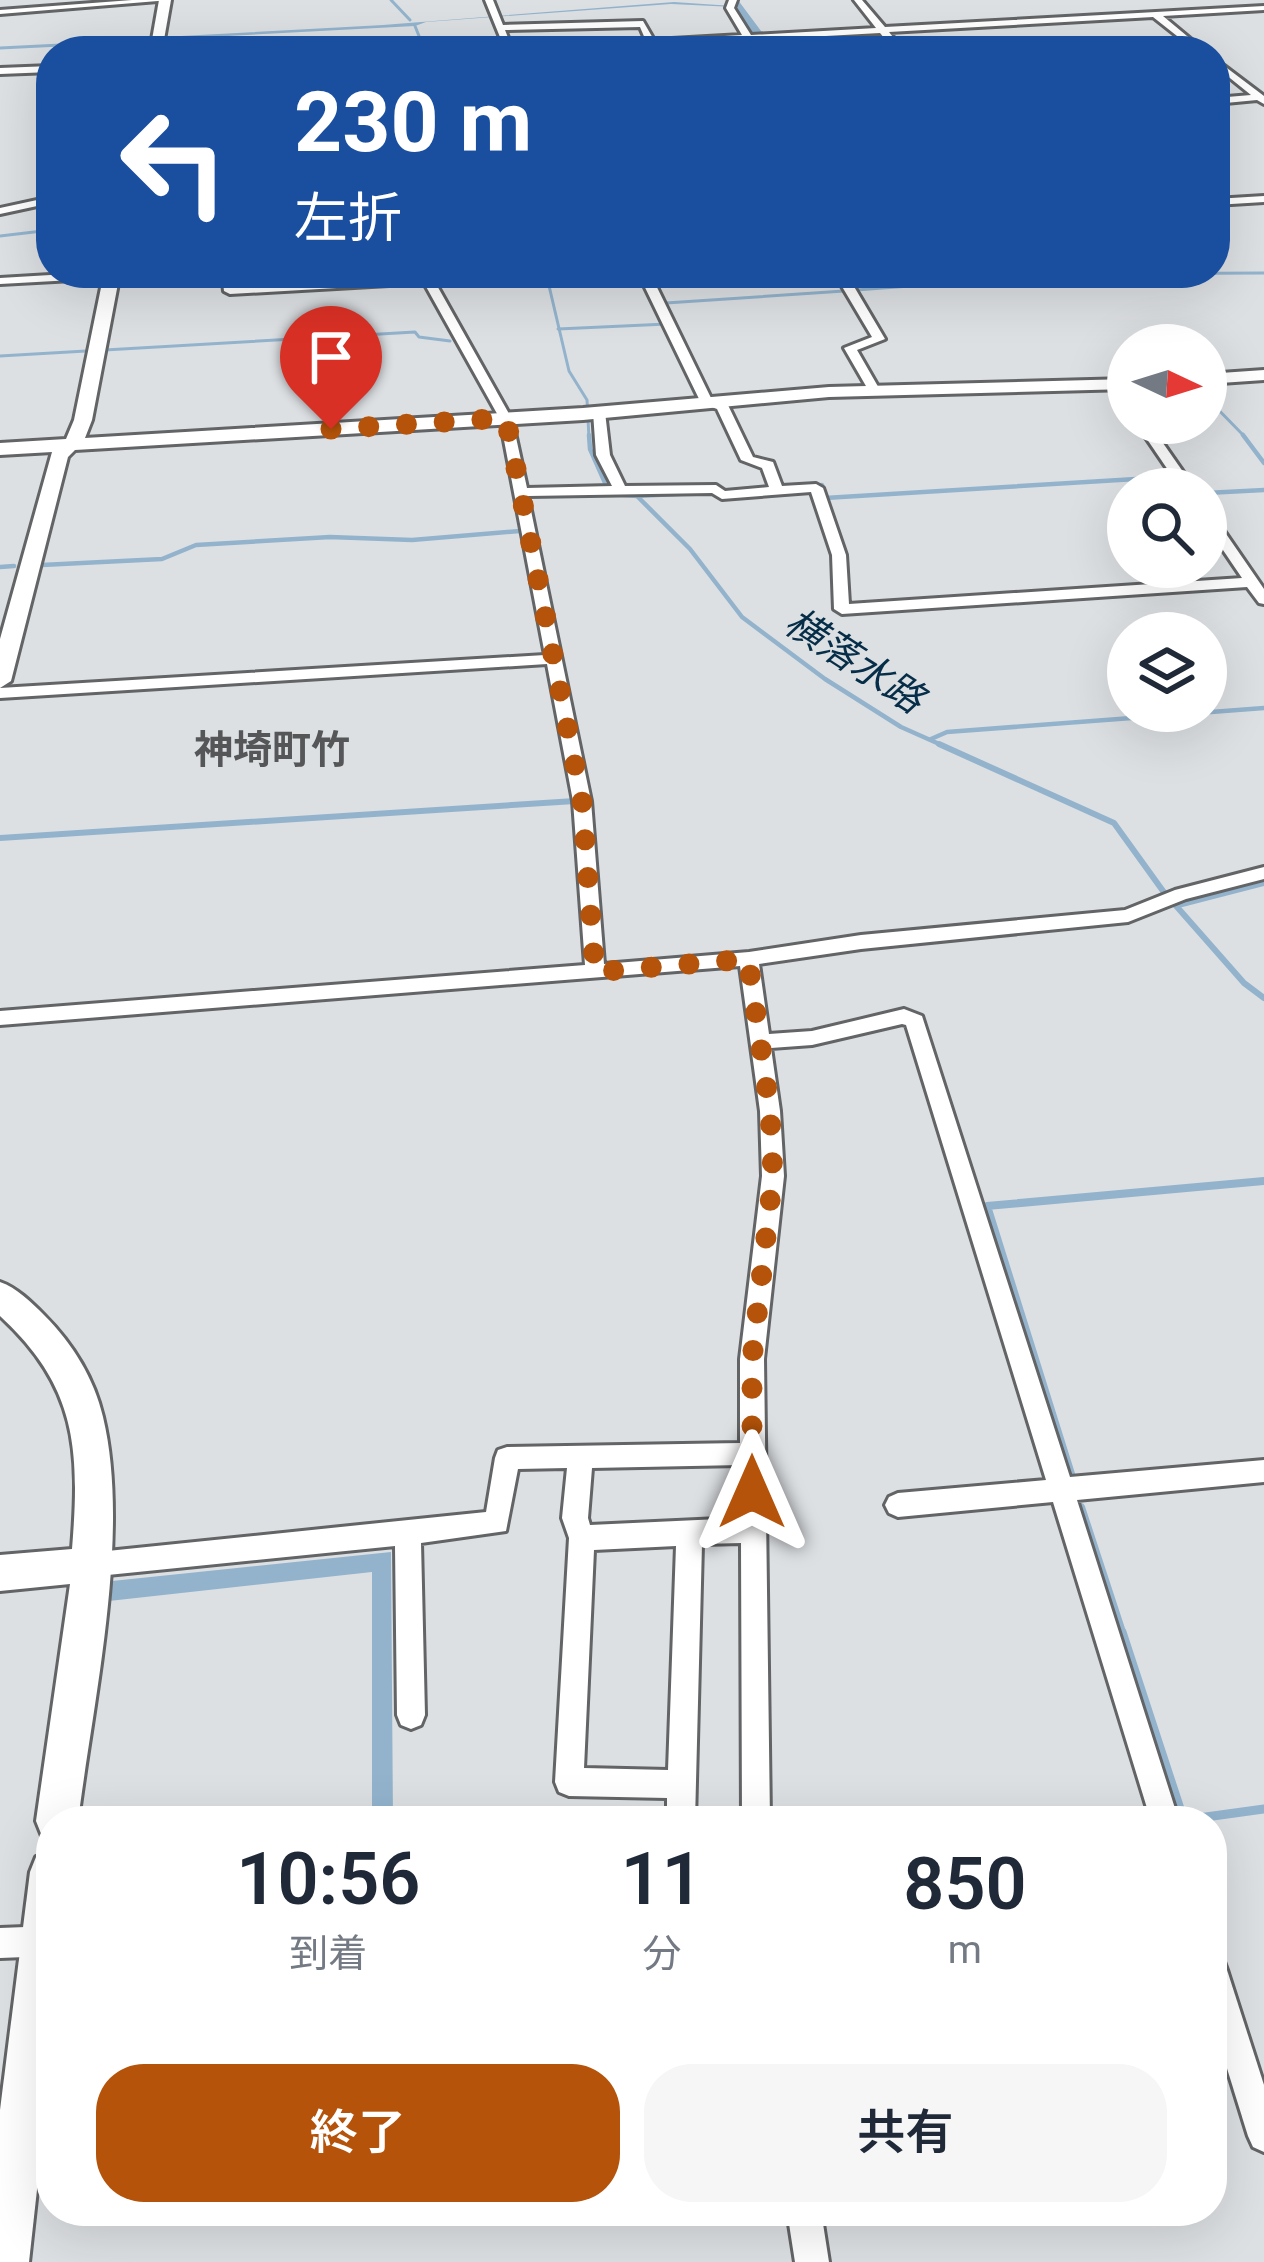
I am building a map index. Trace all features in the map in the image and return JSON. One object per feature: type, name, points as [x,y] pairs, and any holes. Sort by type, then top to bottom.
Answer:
[{"type":"street","points":[[0,12],[165,0],[158,36]]},
{"type":"street","points":[[489,0],[504,36]]},
{"type":"street","points":[[858,0],[888,36]]},
{"type":"street","points":[[730,4],[747,36]]},
{"type":"street","points":[[761,36],[1264,8]]},
{"type":"street","points":[[1155,14],[1182,36]]},
{"type":"street","points":[[497,21],[643,24],[649,36]]},
{"type":"street","points":[[0,71],[36,70]]},
{"type":"street","points":[[1230,74],[1262,99]]},
{"type":"street","points":[[1230,100],[1262,99]]},
{"type":"street","points":[[1230,201],[1264,199]]},
{"type":"street","points":[[0,211],[36,203]]},
{"type":"street","points":[[0,281],[36,279]]},
{"type":"street","points":[[0,681],[55,468],[83,420],[108,288]]},
{"type":"street","points":[[230,288],[269,288]]},
{"type":"street","points":[[433,288],[506,418],[582,801],[595,972]]},
{"type":"street","points":[[651,288],[707,403]]},
{"type":"street","points":[[849,288],[879,339],[850,348],[874,391]]},
{"type":"street","points":[[1227,378],[1264,375]]},
{"type":"street","points":[[0,449],[874,391],[1107,384]]},
{"type":"street","points":[[707,403],[722,406],[748,460],[767,466],[777,490]]},
{"type":"street","points":[[591,413],[612,491]]},
{"type":"street","points":[[523,492],[816,488],[839,554],[842,609],[1251,582]]},
{"type":"street","points":[[1227,546],[1264,600]]},
{"type":"street","points":[[0,693],[554,659]]},
{"type":"street","points":[[0,1018],[748,959],[862,942],[1128,916],[1181,894],[1264,873]]},
{"type":"street","points":[[748,959],[770,1111],[773,1176],[752,1359],[756,1806]]},
{"type":"street","points":[[759,1042],[812,1038],[904,1016],[915,1021],[1160,1806]]},
{"type":"street","points":[[0,1295],[35,1327],[74,1379],[92,1454],[95,1496],[59,1806]]},
{"type":"street","points":[[0,1573],[497,1523],[507,1458],[753,1454]]},
{"type":"street","points":[[581,1457],[575,1518],[582,1538],[568,1782],[682,1784]]},
{"type":"street","points":[[898,1505],[1264,1471]]},
{"type":"street","points":[[582,1538],[752,1530]]},
{"type":"street","points":[[408,1533],[411,1715]]},
{"type":"street","points":[[681,1806],[689,1533]]},
{"type":"street","points":[[5,2262],[31,1942]]},
{"type":"street","points":[[1227,2018],[1264,2136]]},
{"type":"street","points":[[806,2226],[812,2262]]},
{"type":"water","points":[[738,0],[764,35],[753,36],[734,7],[671,4],[415,26],[180,36],[674,2],[733,6]]},
{"type":"water","points":[[391,1552],[393,1806],[372,1806],[372,1572],[109,1601],[112,1581]]},
{"type":"waterway","name":"横落水路","points":[[391,0],[410,20]]},
{"type":"waterway","name":"横落水路","points":[[415,26],[419,36]]},
{"type":"waterway","points":[[0,48],[36,46]]},
{"type":"waterway","points":[[0,236],[36,232]]},
{"type":"waterway","points":[[1230,273],[1264,273]]},
{"type":"waterway","name":"横落水路","points":[[550,288],[559,329]]},
{"type":"waterway","points":[[856,290],[883,288]]},
{"type":"waterway","points":[[666,303],[844,291]]},
{"type":"waterway","points":[[559,329],[667,324]]},
{"type":"waterway","name":"横落水路","points":[[559,329],[569,371],[587,400],[589,438]]},
{"type":"waterway","points":[[105,350],[415,332],[419,337],[450,341]]},
{"type":"waterway","points":[[0,356],[86,351]]},
{"type":"waterway","points":[[1227,419],[1246,438]]},
{"type":"waterway","name":"横落水路","points":[[589,435],[590,449],[610,494],[637,496]]},
{"type":"waterway","points":[[1243,435],[1264,463]]},
{"type":"waterway","points":[[812,486],[822,485],[825,498],[1107,481]]},
{"type":"waterway","points":[[1227,492],[1264,490]]},
{"type":"waterway","points":[[637,496],[696,493]]},
{"type":"waterway","name":"横落水路","points":[[637,496],[690,549],[742,617],[825,679],[901,727],[946,747]]},
{"type":"waterway","points":[[42,565],[162,559],[196,545],[330,537],[412,540],[520,531]]},
{"type":"waterway","points":[[0,567],[14,566]]},
{"type":"waterway","points":[[931,739],[947,732],[1264,708]]},
{"type":"waterway","name":"横落水路","points":[[939,744],[1114,823],[1163,891],[1244,983],[1264,998]]},
{"type":"waterway","points":[[0,838],[575,801]]},
{"type":"waterway","points":[[1178,905],[1264,883]]},
{"type":"waterway","points":[[1071,1474],[987,1206],[1264,1181]]},
{"type":"waterway","points":[[1081,1507],[1123,1635]]},
{"type":"waterway","points":[[1122,1632],[1179,1806]]},
{"type":"waterway","points":[[1227,1814],[1264,1809]]},
{"type":"district","name":"神埼町竹","points":[[272,749]]},
{"type":"route","points":[[331,429],[506,418],[582,801],[595,972],[748,959],[770,1111],[773,1176],[752,1359],[752,1492]]}]
